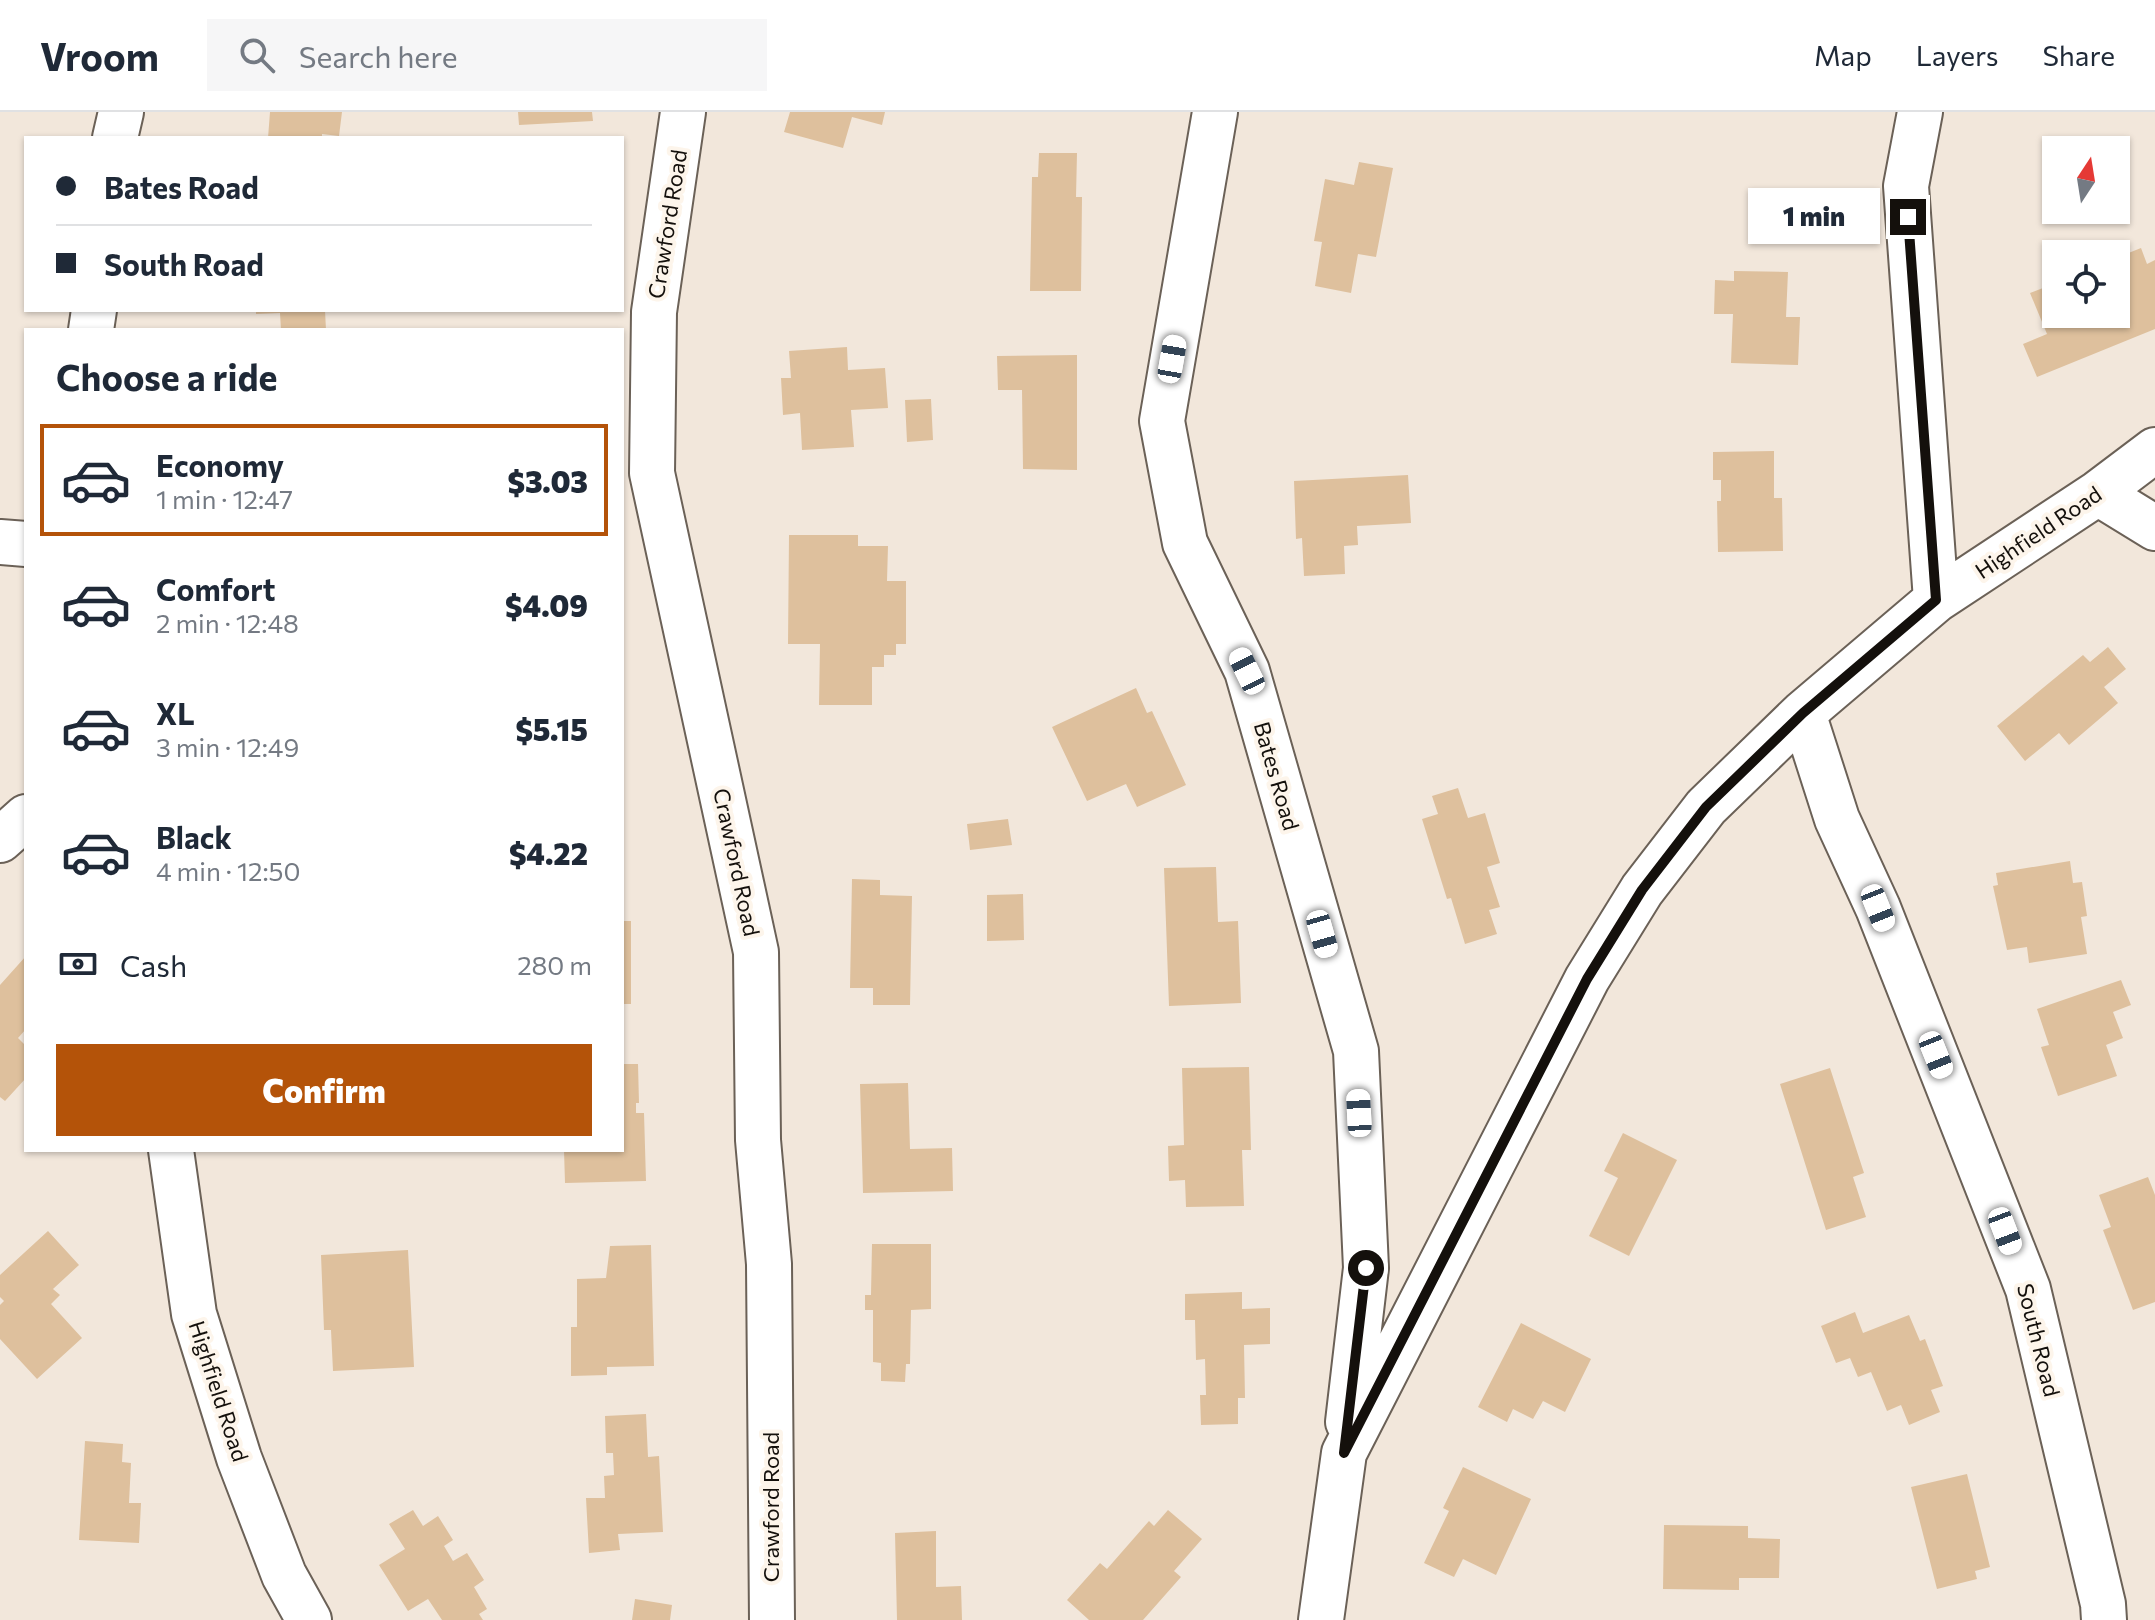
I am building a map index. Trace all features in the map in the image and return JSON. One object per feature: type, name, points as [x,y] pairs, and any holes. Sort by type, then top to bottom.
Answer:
[{"type":"street","points":[[115,136],[121,112]]},
{"type":"street","name":"Crawford Road","points":[[683,112],[654,312],[652,473],[756,952],[758,1140],[769,1264],[772,1620]]},
{"type":"street","name":"Bates Road","points":[[1215,112],[1162,421],[1185,543],[1247,671],[1356,1051],[1366,1268],[1344,1453]]},
{"type":"street","points":[[1920,112],[1906,186],[1936,600]]},
{"type":"street","name":"Highfield Road","points":[[1321,1620],[1344,1453],[1594,966],[1642,890],[1706,807],[1803,713],[1936,600],[2098,493],[2155,450]]},
{"type":"street","points":[[2098,493],[2155,528]]},
{"type":"street","points":[[0,542],[24,544]]},
{"type":"street","name":"South Road","points":[[1803,713],[1837,819],[1878,908],[2028,1289],[2103,1604],[2104,1620]]},
{"type":"street","points":[[0,840],[24,819]]},
{"type":"street","name":"Highfield Road","points":[[171,1152],[194,1314],[239,1458],[284,1575],[309,1620]]},
{"type":"building","points":[[270,112],[342,112],[339,136],[268,136]]},
{"type":"building","points":[[518,112],[592,112],[593,121],[519,125]]},
{"type":"building","points":[[790,112],[885,112],[882,125],[852,117],[843,148],[784,132]]},
{"type":"building","points":[[1039,153],[1077,153],[1076,197],[1082,197],[1081,291],[1030,291],[1032,177],[1038,177]]},
{"type":"building","points":[[1359,162],[1393,168],[1376,257],[1358,254],[1351,293],[1315,286],[1322,242],[1314,241],[1325,179],[1354,185]]},
{"type":"building","points":[[2141,248],[2147,264],[2155,260],[2155,329],[2037,377],[2023,344],[2047,334],[2045,328],[2130,328],[2130,252]]},
{"type":"building","points":[[1734,271],[1788,272],[1786,317],[1800,317],[1798,365],[1731,363],[1733,314],[1714,314],[1715,280],[1734,281]]},
{"type":"building","points":[[2042,288],[2042,322],[2030,293]]},
{"type":"building","points":[[256,312],[325,312],[326,328],[281,328],[280,313]]},
{"type":"building","points":[[847,347],[848,370],[885,368],[888,408],[851,410],[854,447],[802,450],[800,413],[783,415],[781,378],[791,378],[789,351]]},
{"type":"building","points":[[1077,355],[1077,470],[1023,469],[1022,390],[998,390],[997,356]]},
{"type":"building","points":[[931,399],[933,440],[907,442],[905,400]]},
{"type":"building","points":[[1774,451],[1774,498],[1782,498],[1783,551],[1718,552],[1717,501],[1721,501],[1721,480],[1713,480],[1713,452]]},
{"type":"building","points":[[1408,475],[1411,523],[1357,526],[1358,545],[1344,546],[1345,574],[1304,576],[1302,538],[1296,539],[1294,481]]},
{"type":"building","points":[[789,535],[858,535],[858,546],[888,546],[887,581],[906,581],[906,644],[896,644],[896,655],[884,655],[884,667],[872,667],[872,705],[819,705],[820,644],[788,644]]},
{"type":"building","points":[[2108,647],[2126,669],[2104,687],[2118,703],[2069,745],[2059,733],[2025,761],[1997,726],[2083,655],[2090,662]]},
{"type":"building","points":[[1136,688],[1147,713],[1152,711],[1186,785],[1137,807],[1126,784],[1087,801],[1052,727]]},
{"type":"building","points":[[1458,788],[1468,818],[1485,813],[1500,863],[1487,867],[1500,907],[1489,910],[1497,934],[1465,944],[1422,819],[1438,814],[1432,796]]},
{"type":"building","points":[[1008,819],[1012,845],[970,850],[967,824]]},
{"type":"building","points":[[2070,861],[2073,883],[2082,882],[2087,916],[2081,917],[2087,954],[2029,963],[2027,947],[2007,950],[1993,886],[1998,885],[1996,873]]},
{"type":"building","points":[[1216,867],[1218,922],[1238,921],[1241,1003],[1169,1006],[1164,868]]},
{"type":"building","points":[[852,879],[880,880],[880,895],[912,896],[910,1005],[873,1005],[873,988],[850,988]]},
{"type":"building","points":[[1023,894],[1024,940],[987,941],[987,895]]},
{"type":"building","points":[[624,921],[631,921],[631,1004],[624,1004]]},
{"type":"building","points":[[24,958],[24,1031],[18,1038],[24,1044],[24,1080],[5,1101],[0,1097],[0,985]]},
{"type":"building","points":[[2121,980],[2131,1005],[2113,1012],[2123,1038],[2106,1045],[2117,1076],[2058,1096],[2041,1047],[2049,1045],[2037,1009]]},
{"type":"building","points":[[624,1064],[638,1064],[639,1103],[636,1103],[636,1113],[644,1113],[646,1181],[565,1183],[564,1152],[624,1152]]},
{"type":"building","points":[[1249,1067],[1251,1150],[1242,1150],[1244,1206],[1186,1207],[1185,1180],[1169,1181],[1168,1146],[1184,1145],[1182,1068]]},
{"type":"building","points":[[1830,1068],[1864,1173],[1853,1177],[1866,1217],[1826,1230],[1780,1084]]},
{"type":"building","points":[[908,1083],[910,1149],[952,1148],[953,1191],[863,1193],[860,1084]]},
{"type":"building","points":[[1623,1133],[1677,1160],[1629,1256],[1589,1236],[1618,1178],[1604,1171]]},
{"type":"building","points":[[2148,1177],[2155,1195],[2155,1302],[2133,1310],[2103,1230],[2111,1227],[2099,1195]]},
{"type":"building","points":[[48,1231],[79,1265],[53,1289],[60,1295],[51,1304],[82,1338],[37,1379],[0,1339],[0,1305],[4,1301],[0,1297],[0,1275]]},
{"type":"building","points":[[872,1244],[931,1244],[931,1309],[911,1310],[910,1364],[906,1364],[905,1382],[881,1381],[881,1363],[873,1362],[873,1310],[865,1310],[865,1295],[871,1295]]},
{"type":"building","points":[[651,1245],[654,1366],[607,1367],[607,1375],[571,1376],[571,1327],[577,1327],[577,1279],[606,1278],[610,1246]]},
{"type":"building","points":[[408,1250],[414,1367],[333,1371],[331,1330],[324,1330],[321,1255]]},
{"type":"building","points":[[1242,1292],[1242,1309],[1270,1308],[1270,1344],[1244,1345],[1245,1398],[1238,1398],[1238,1424],[1201,1425],[1200,1395],[1206,1395],[1205,1359],[1196,1360],[1195,1320],[1185,1320],[1185,1294]]},
{"type":"building","points":[[1855,1312],[1863,1333],[1909,1315],[1920,1341],[1925,1339],[1943,1386],[1931,1390],[1940,1412],[1909,1425],[1901,1405],[1887,1411],[1871,1372],[1858,1377],[1850,1358],[1836,1363],[1821,1326]]},
{"type":"building","points":[[1521,1323],[1591,1359],[1565,1412],[1543,1401],[1533,1419],[1513,1409],[1507,1422],[1478,1407]]},
{"type":"building","points":[[646,1414],[648,1457],[659,1456],[663,1532],[618,1534],[620,1550],[589,1553],[586,1498],[605,1498],[604,1476],[614,1475],[613,1453],[606,1453],[605,1416]]},
{"type":"building","points":[[85,1441],[123,1444],[122,1462],[131,1463],[129,1503],[141,1503],[139,1543],[79,1540]]},
{"type":"building","points":[[1463,1467],[1531,1499],[1496,1575],[1463,1559],[1454,1577],[1424,1563],[1449,1511],[1443,1508]]},
{"type":"building","points":[[1967,1474],[1990,1567],[1975,1571],[1977,1579],[1937,1589],[1911,1487]]},
{"type":"building","points":[[413,1510],[423,1526],[438,1516],[453,1540],[444,1546],[453,1561],[467,1553],[484,1580],[474,1587],[487,1609],[479,1614],[483,1620],[442,1620],[428,1599],[408,1611],[379,1565],[405,1549],[389,1524]]},
{"type":"building","points":[[1168,1510],[1202,1539],[1174,1571],[1181,1577],[1143,1620],[1089,1620],[1067,1600],[1100,1563],[1107,1569],[1149,1521],[1154,1526]]},
{"type":"building","points":[[1664,1525],[1748,1526],[1748,1538],[1780,1539],[1779,1578],[1739,1578],[1739,1590],[1663,1589]]},
{"type":"building","points":[[936,1531],[936,1587],[961,1586],[962,1620],[897,1620],[895,1533]]},
{"type":"building","points":[[635,1599],[672,1605],[670,1620],[632,1620]]},
{"type":"route","points":[[1366,1268],[1344,1453],[1587,979],[1642,890],[1706,807],[1803,713],[1936,600],[1908,217]]}]
